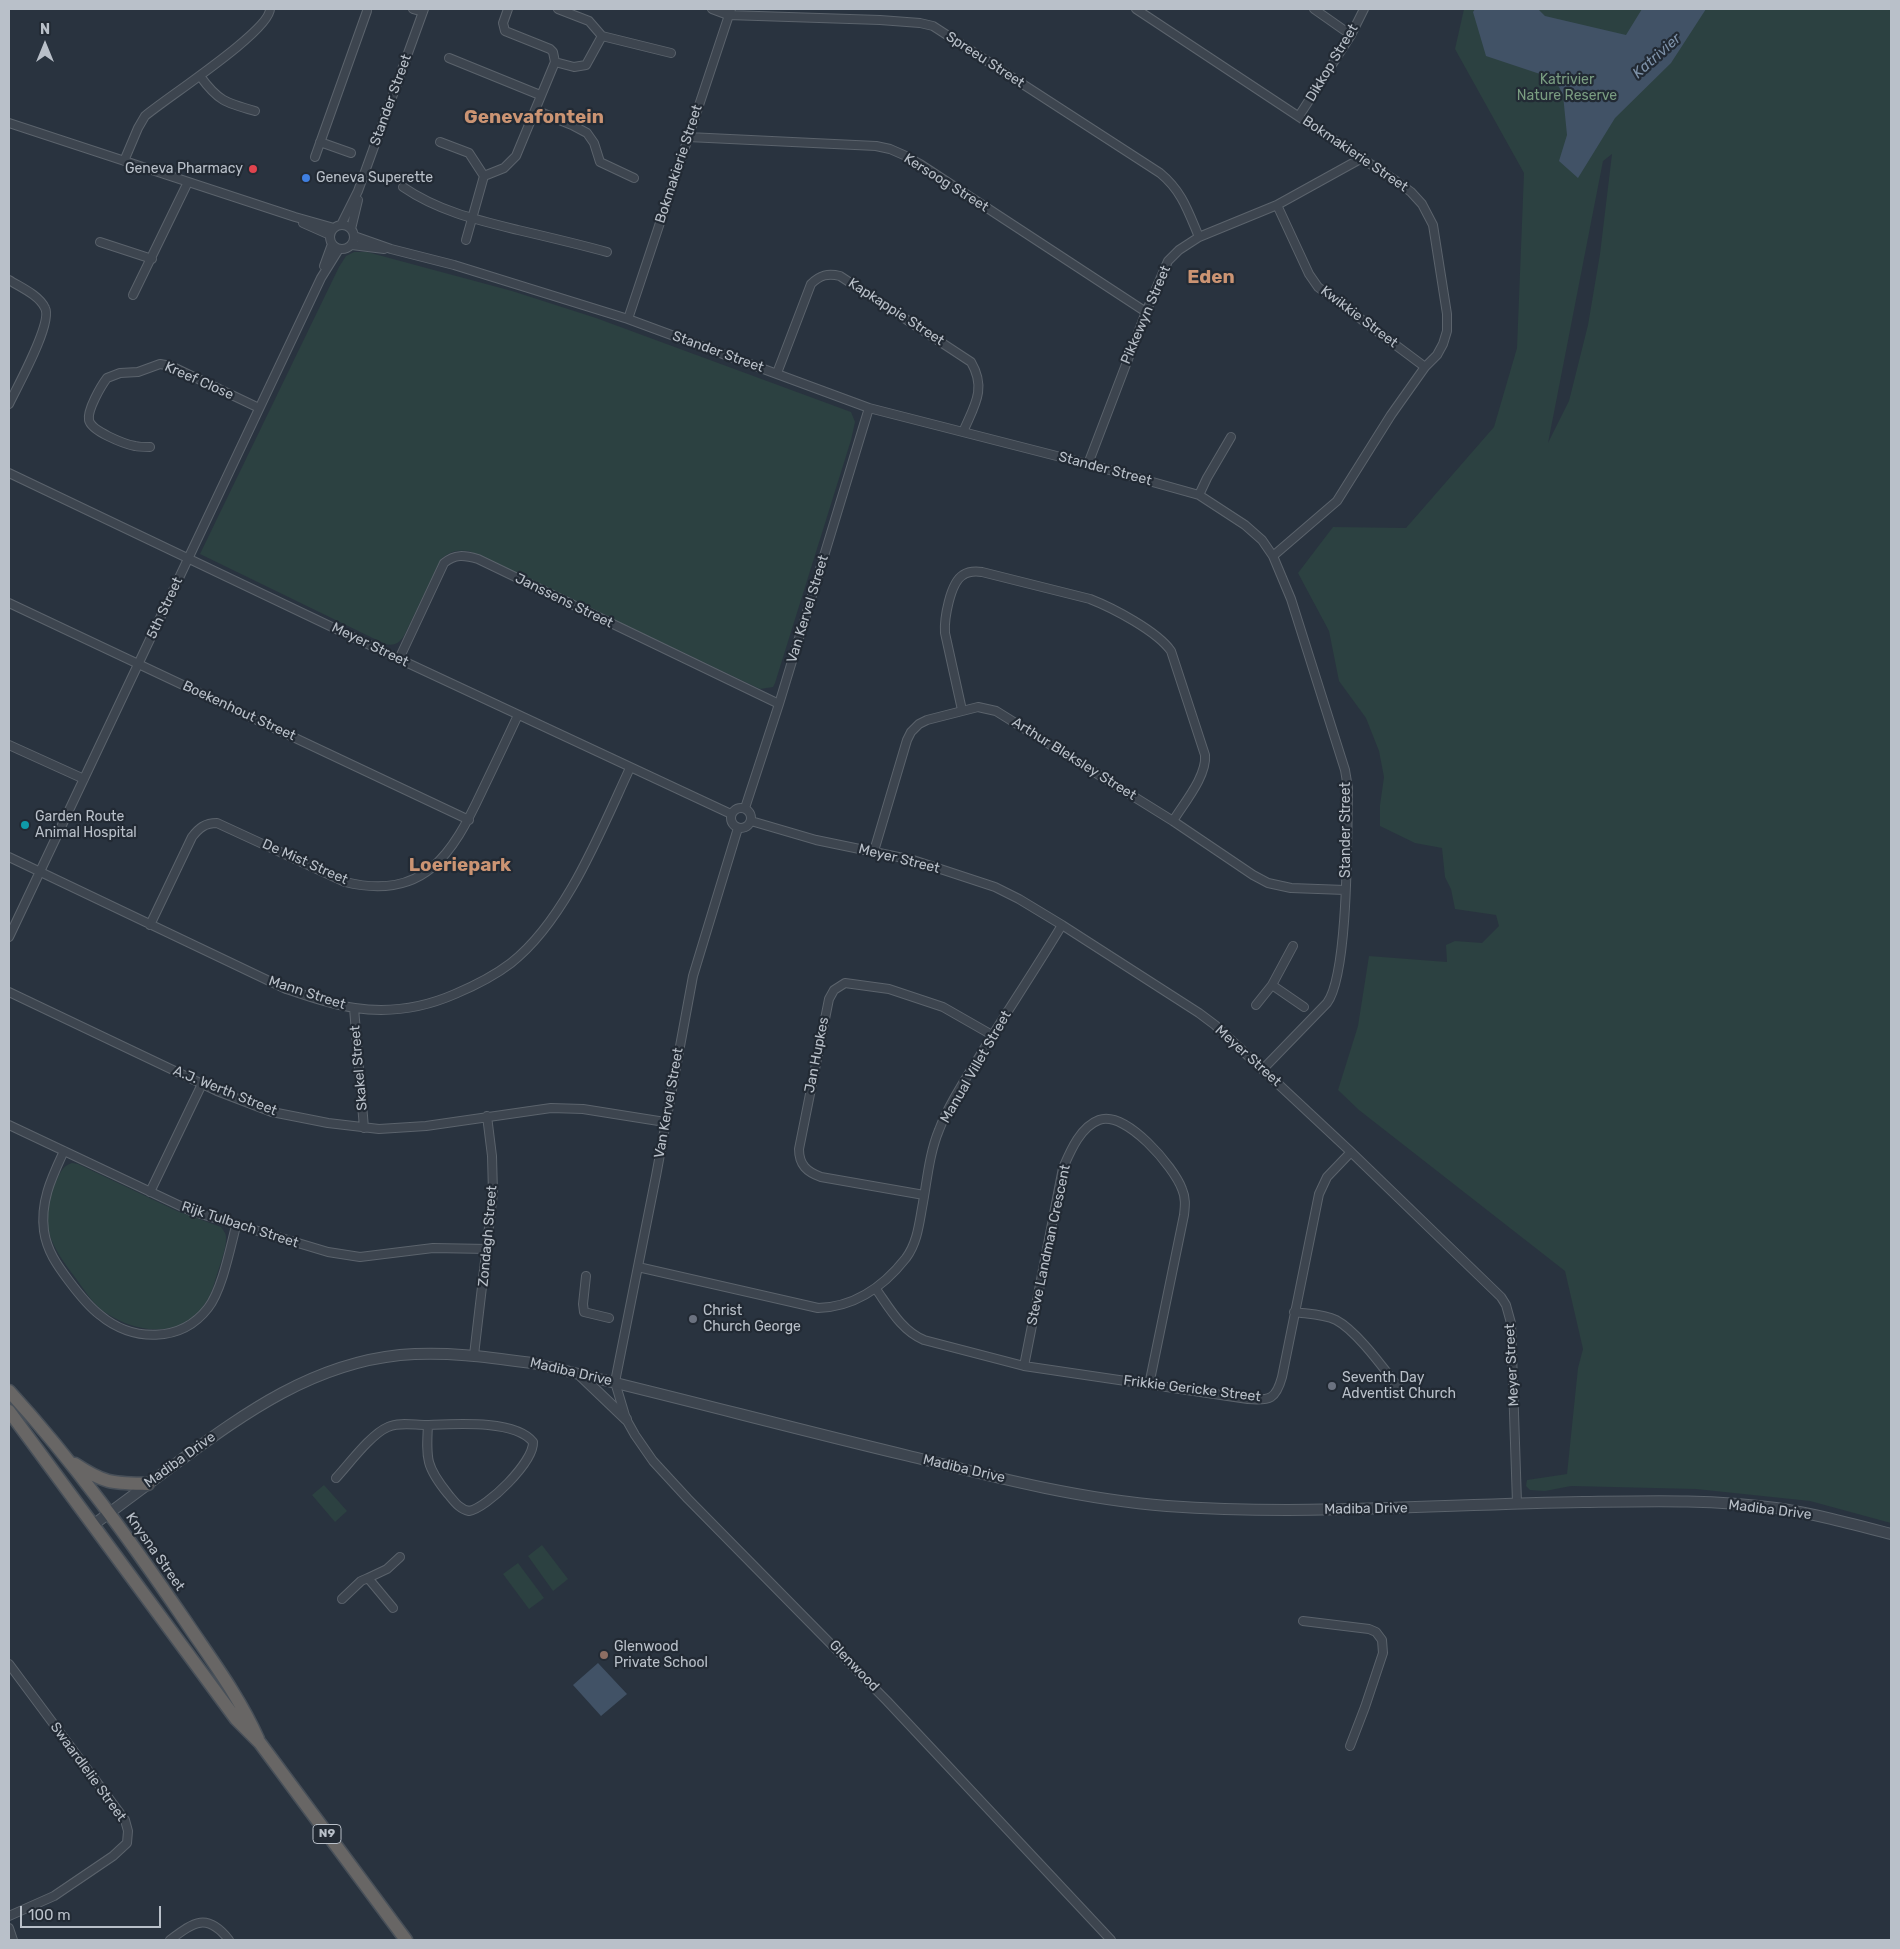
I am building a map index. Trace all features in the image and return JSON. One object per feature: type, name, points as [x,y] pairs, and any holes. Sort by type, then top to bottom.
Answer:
[{"type":"highway","name":"Knysna Street","points":[[9,1391],[109,1513],[160,1584],[246,1714],[260,1743]]},
{"type":"highway","name":"Knysna Street","points":[[9,1411],[236,1720],[260,1743],[406,1940]]},
{"type":"highway","points":[[65,1457],[101,1480],[111,1483],[148,1484]]},
{"type":"street","points":[[124,161],[145,116],[200,76],[254,31],[270,14],[270,9]]},
{"type":"street","points":[[413,9],[424,10]]},
{"type":"street","points":[[484,176],[504,168],[514,159],[555,62],[553,52],[550,49],[505,31],[503,23],[508,9]]},
{"type":"street","points":[[558,9],[589,21],[602,36],[671,53]]},
{"type":"street","name":"Spreeu Street","points":[[712,9],[729,12],[920,23],[933,26],[1160,173],[1180,192],[1198,237]]},
{"type":"street","name":"Bokmakierie Street","points":[[1136,9],[1411,192],[1422,204],[1433,226],[1446,306],[1447,330],[1444,344],[1425,367],[1370,447],[1337,501],[1273,556]]},
{"type":"street","points":[[1314,9],[1351,35]]},
{"type":"street","name":"Dikkop Street","points":[[1299,116],[1351,35],[1364,9]]},
{"type":"street","name":"Stander Street","points":[[335,229],[358,191],[424,10]]},
{"type":"street","points":[[315,157],[367,11]]},
{"type":"street","name":"Bokmakierie Street","points":[[628,319],[729,12]]},
{"type":"street","points":[[555,62],[574,67],[584,66],[589,62],[602,36]]},
{"type":"street","points":[[449,58],[540,95]]},
{"type":"street","points":[[200,76],[210,90],[220,99],[255,111]]},
{"type":"street","points":[[535,110],[584,131],[592,141],[600,162],[634,178]]},
{"type":"street","points":[[9,123],[295,218],[353,232],[352,245],[348,248],[339,249],[332,244],[335,229]]},
{"type":"street","name":"Kersoog Street","points":[[688,137],[876,146],[890,149],[920,164],[1146,312]]},
{"type":"street","points":[[320,142],[351,153]]},
{"type":"street","points":[[440,142],[469,153],[484,176]]},
{"type":"street","name":"Pikkewyn Street","points":[[1088,464],[1146,312],[1168,261],[1178,250],[1198,237],[1277,205],[1362,158]]},
{"type":"street","points":[[466,240],[484,176]]},
{"type":"street","points":[[133,295],[152,260],[188,182]]},
{"type":"street","points":[[403,187],[440,208],[471,218],[608,252]]},
{"type":"street","name":"Stander Street","points":[[358,191],[353,232],[391,248],[454,265],[628,319],[869,408],[1088,464],[1199,495],[1245,525],[1262,540],[1273,556],[1291,599],[1347,778],[1345,890],[1341,952],[1333,996],[1263,1069]]},
{"type":"street","name":"Kwikkie Street","points":[[1277,205],[1309,274],[1318,287],[1425,367]]},
{"type":"street","points":[[100,242],[152,260]]},
{"type":"street","name":"5th Street","points":[[321,278],[332,244]]},
{"type":"street","name":"Stander Street","points":[[352,245],[391,248]]},
{"type":"street","name":"5th Street","points":[[9,937],[321,278],[339,249]]},
{"type":"street","name":"Kapkappie Street","points":[[777,373],[812,284],[820,276],[827,274],[840,276],[971,362],[977,374],[980,390],[963,432]]},
{"type":"street","points":[[9,280],[40,302],[46,308],[47,316],[44,331],[9,404]]},
{"type":"street","name":"Kreef Close","points":[[150,447],[135,447],[122,443],[95,429],[91,424],[89,412],[102,384],[113,374],[138,372],[160,364],[171,366],[259,408]]},
{"type":"street","name":"Van Kervel Street","points":[[745,808],[779,704],[869,408]]},
{"type":"street","points":[[1199,495],[1231,437]]},
{"type":"street","name":"Meyer Street","points":[[9,473],[399,659],[731,814]]},
{"type":"street","name":"Janssens Street","points":[[399,659],[444,563],[456,556],[466,556],[478,559],[779,704]]},
{"type":"street","points":[[962,710],[944,621],[952,592],[962,575],[968,572],[982,572],[1106,605],[1162,640],[1171,651],[1205,755],[1206,763],[1203,773],[1173,821]]},
{"type":"street","name":"Boekenhout Street","points":[[9,603],[469,820]]},
{"type":"street","name":"Arthur Bleksley Street","points":[[874,851],[911,732],[919,724],[928,720],[978,707],[996,711],[1173,821],[1253,876],[1268,883],[1291,888],[1345,890]]},
{"type":"street","name":"De Mist Street","points":[[150,925],[192,837],[197,830],[208,823],[217,823],[345,882],[381,887],[400,884],[425,874],[454,845],[469,820],[518,715]]},
{"type":"street","points":[[9,744],[84,779]]},
{"type":"street","name":"Mann Street","points":[[9,857],[286,989],[354,1008],[392,1009],[435,1003],[470,988],[511,963],[535,939],[570,892],[630,768]]},
{"type":"street","points":[[745,808],[750,813],[751,821],[745,828],[738,828],[731,821],[731,814],[735,809],[745,808]]},
{"type":"street","name":"Meyer Street","points":[[751,821],[803,837],[914,860],[995,887],[1062,925],[1199,1013],[1263,1069],[1498,1293],[1506,1305],[1511,1323],[1517,1503]]},
{"type":"street","name":"Van Kervel Street","points":[[615,1382],[693,976],[738,828]]},
{"type":"street","name":"Manual Villet Street","points":[[638,1267],[818,1308],[833,1308],[846,1304],[876,1290],[912,1248],[918,1232],[924,1195],[939,1130],[962,1084],[992,1035],[1036,970],[1062,925]]},
{"type":"street","points":[[1256,1005],[1272,985],[1293,946]]},
{"type":"street","name":"Jan Hupkes","points":[[924,1195],[821,1177],[805,1169],[800,1161],[799,1149],[829,1000],[836,987],[845,983],[857,983],[889,989],[943,1007],[992,1035]]},
{"type":"street","points":[[1272,985],[1304,1007]]},
{"type":"street","name":"A.J. Werth Street","points":[[9,992],[202,1084],[272,1112],[364,1128],[405,1128],[551,1108],[567,1108],[665,1122]]},
{"type":"street","name":"Skakel Street","points":[[354,1008],[364,1128]]},
{"type":"street","points":[[150,1192],[202,1084]]},
{"type":"street","name":"Zondagh Street","points":[[474,1355],[488,1249],[493,1193],[492,1156],[487,1116]]},
{"type":"street","name":"Steve Landman Crescent","points":[[1024,1366],[1063,1168],[1076,1143],[1090,1125],[1101,1119],[1107,1119],[1130,1129],[1166,1161],[1179,1180],[1185,1198],[1184,1215],[1149,1385]]},
{"type":"street","name":"Rijk Tulbach Street","points":[[9,1125],[191,1211],[236,1226],[347,1256],[378,1256],[433,1248],[488,1249]]},
{"type":"street","points":[[64,1151],[47,1189],[44,1204],[44,1229],[47,1246],[54,1261],[82,1297],[101,1317],[120,1328],[137,1334],[171,1334],[185,1329],[196,1322],[209,1308],[217,1294],[236,1226]]},
{"type":"street","name":"Frikkie Gericke Street","points":[[876,1290],[897,1319],[915,1336],[930,1342],[1024,1366],[1263,1400],[1269,1398],[1279,1389],[1321,1189],[1327,1177],[1351,1152]]},
{"type":"street","points":[[586,1276],[584,1311],[586,1314],[609,1318]]},
{"type":"street","points":[[1294,1312],[1326,1316],[1344,1325],[1375,1356],[1399,1388]]},
{"type":"street","name":"Madiba Drive","points":[[93,1525],[221,1430],[269,1399],[319,1375],[360,1362],[398,1356],[442,1353],[474,1355],[532,1363],[1041,1487],[1099,1498],[1163,1506],[1268,1511],[1409,1508],[1517,1503],[1697,1501],[1800,1512],[1832,1518],[1891,1534]]},
{"type":"street","points":[[579,1374],[626,1419]]},
{"type":"street","name":"Glenwood","points":[[615,1382],[626,1419],[653,1460],[688,1499],[887,1700],[1111,1940]]},
{"type":"street","points":[[336,1478],[379,1432],[393,1425],[461,1423],[490,1425],[523,1433],[533,1442],[533,1448],[524,1464],[482,1506],[469,1511],[464,1510],[453,1500],[434,1476],[426,1454],[428,1425]]},
{"type":"street","points":[[342,1599],[361,1581],[387,1568],[400,1557]]},
{"type":"street","points":[[368,1578],[393,1608]]},
{"type":"street","points":[[1303,1621],[1369,1629],[1376,1632],[1382,1640],[1383,1653],[1350,1746]]},
{"type":"street","name":"Swaardlelie Street","points":[[9,1664],[125,1820],[128,1837],[127,1844],[75,1883],[54,1896],[9,1916]]},
{"type":"street","points":[[170,1940],[192,1924],[202,1922],[217,1926],[229,1940]]},
{"type":"street","points":[[9,1928],[13,1940]]},
{"type":"green space","name":"Katrivier Nature Reserve","points":[[1464,9],[1891,9],[1891,1523],[1810,1501],[1696,1489],[1571,1486],[1545,1491],[1530,1490],[1526,1486],[1527,1480],[1567,1474],[1578,1368],[1583,1349],[1565,1271],[1359,1110],[1338,1090],[1358,1026],[1369,956],[1447,962],[1446,945],[1455,941],[1482,943],[1499,926],[1496,915],[1455,909],[1451,889],[1445,877],[1442,848],[1415,843],[1380,826],[1380,805],[1384,777],[1379,751],[1366,718],[1339,681],[1329,631],[1298,573],[1333,527],[1406,528],[1494,427],[1517,348],[1524,173],[1455,49]],"holes":[[[1612,154],[1600,254],[1588,325],[1569,401],[1548,443],[1603,161]]]},
{"type":"green space","points":[[354,252],[367,252],[512,291],[596,318],[851,412],[855,422],[851,440],[773,687],[760,689],[469,551],[461,550],[454,552],[441,559],[404,636],[398,643],[391,645],[385,644],[200,554],[339,267],[346,256]]},
{"type":"green space","points":[[72,1163],[78,1164],[177,1211],[221,1227],[226,1236],[224,1253],[208,1299],[198,1313],[185,1322],[171,1328],[155,1329],[122,1322],[101,1310],[93,1301],[59,1255],[49,1234],[47,1223],[49,1199],[54,1186],[63,1169]]},
{"type":"green space","points":[[324,1485],[347,1511],[335,1522],[312,1495]]},
{"type":"green space","points":[[542,1545],[568,1579],[553,1591],[528,1556]]},
{"type":"green space","points":[[518,1563],[544,1598],[529,1609],[503,1574]]},
{"type":"water","name":"Katrivier","points":[[1475,9],[1538,9],[1545,16],[1626,35],[1642,9],[1706,9],[1671,63],[1615,118],[1578,178],[1559,161],[1567,135],[1563,95],[1555,79],[1486,56],[1473,12]]},
{"type":"water","points":[[598,1663],[627,1694],[601,1716],[573,1685]]},
{"type":"place","name":"Geneva Pharmacy","points":[[253,169]]},
{"type":"place","name":"Geneva Superette","points":[[306,178]]},
{"type":"place","name":"Garden Route Animal Hospital","points":[[25,825]]},
{"type":"place","name":"Christ Church George","points":[[693,1319]]},
{"type":"place","name":"Seventh Day Adventist Church","points":[[1332,1386]]},
{"type":"place","name":"Glenwood Private School","points":[[604,1655]]},
{"type":"district","name":"Genevafontein","points":[[534,118]]},
{"type":"district","name":"Eden","points":[[1211,278]]},
{"type":"district","name":"Loeriepark","points":[[460,866]]}]
